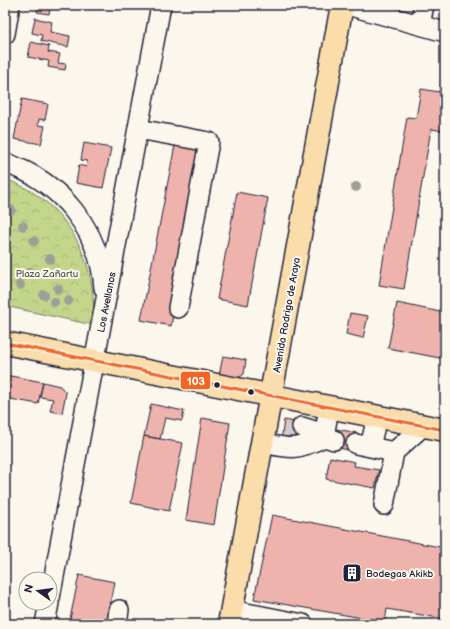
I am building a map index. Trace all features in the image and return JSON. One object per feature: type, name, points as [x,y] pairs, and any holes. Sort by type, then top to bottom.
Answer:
[{"type":"main road","name":"Avenida Rodrigo de Araya","points":[[230,617],[342,5]]},
{"type":"main road","points":[[5,343],[271,396],[298,417],[329,408],[445,430]]},
{"type":"street","points":[[5,34],[10,5]]},
{"type":"street","name":"Los Avellanos","points":[[55,571],[161,5]]},
{"type":"street","points":[[347,5],[445,32]]},
{"type":"street","points":[[420,25],[424,5]]},
{"type":"street","points":[[138,129],[209,142],[178,308]]},
{"type":"street","points":[[5,163],[21,168],[47,184],[65,200],[81,220],[91,238],[101,266],[104,296],[103,316]]},
{"type":"street","points":[[329,408],[329,438]]},
{"type":"street","points":[[298,417],[312,430],[329,438]]},
{"type":"street","points":[[377,417],[363,445],[394,452]]},
{"type":"street","points":[[384,505],[394,452],[423,426]]},
{"type":"street","points":[[262,443],[306,446],[329,438]]},
{"type":"street","points":[[45,624],[47,611]]},
{"type":"street","points":[[230,617],[303,624]]},
{"type":"green space","name":"Plaza Zañartu","points":[[5,179],[27,189],[46,202],[62,218],[74,236],[84,257],[90,279],[93,302],[93,325],[5,306]]},
{"type":"building","points":[[38,5],[51,5],[49,14],[37,12]]},
{"type":"building","points":[[35,18],[52,22],[50,32],[70,36],[68,47],[41,41],[42,35],[32,33]]},
{"type":"building","points":[[31,42],[49,46],[48,52],[60,54],[58,63],[66,64],[65,70],[48,67],[49,61],[28,57]]},
{"type":"building","points":[[441,84],[445,85],[445,131],[431,129],[404,289],[379,285],[407,117],[416,118],[421,89],[439,92]]},
{"type":"building","points":[[22,99],[48,104],[45,120],[39,119],[38,125],[45,126],[41,144],[14,139]]},
{"type":"building","points":[[176,140],[205,146],[171,326],[141,320]]},
{"type":"building","points":[[84,143],[111,148],[103,188],[76,183],[79,165],[86,167],[87,161],[81,160]]},
{"type":"building","points":[[237,192],[268,198],[248,305],[217,299]]},
{"type":"building","points":[[397,303],[445,313],[445,359],[388,348]]},
{"type":"building","points":[[350,313],[368,316],[363,338],[346,334]]},
{"type":"building","points":[[223,356],[246,360],[244,374],[237,379],[219,376]]},
{"type":"building","points":[[5,375],[43,382],[38,404],[5,398]]},
{"type":"building","points":[[43,382],[60,386],[66,393],[62,413],[50,411],[53,399],[40,397]]},
{"type":"building","points":[[151,404],[184,411],[182,421],[165,418],[160,439],[144,436]]},
{"type":"building","points":[[202,418],[230,423],[214,525],[186,520]]},
{"type":"building","points":[[284,420],[302,423],[299,444],[281,441]]},
{"type":"building","points":[[336,429],[358,433],[355,451],[332,447]]},
{"type":"building","points":[[144,436],[183,443],[169,511],[131,503]]},
{"type":"building","points":[[330,457],[355,462],[354,466],[379,470],[375,488],[326,479]]},
{"type":"building","name":"Bodegas Akikb","points":[[272,515],[445,548],[445,619],[387,609],[385,622],[254,599]]},
{"type":"building","points":[[79,575],[115,582],[106,624],[69,624]]},
{"type":"tunnel","points":[[291,443],[295,421]]},
{"type":"transit line","name":"103","points":[[5,343],[445,430]]},
{"type":"place","name":"Bodegas Akikb","points":[[352,573]]}]
